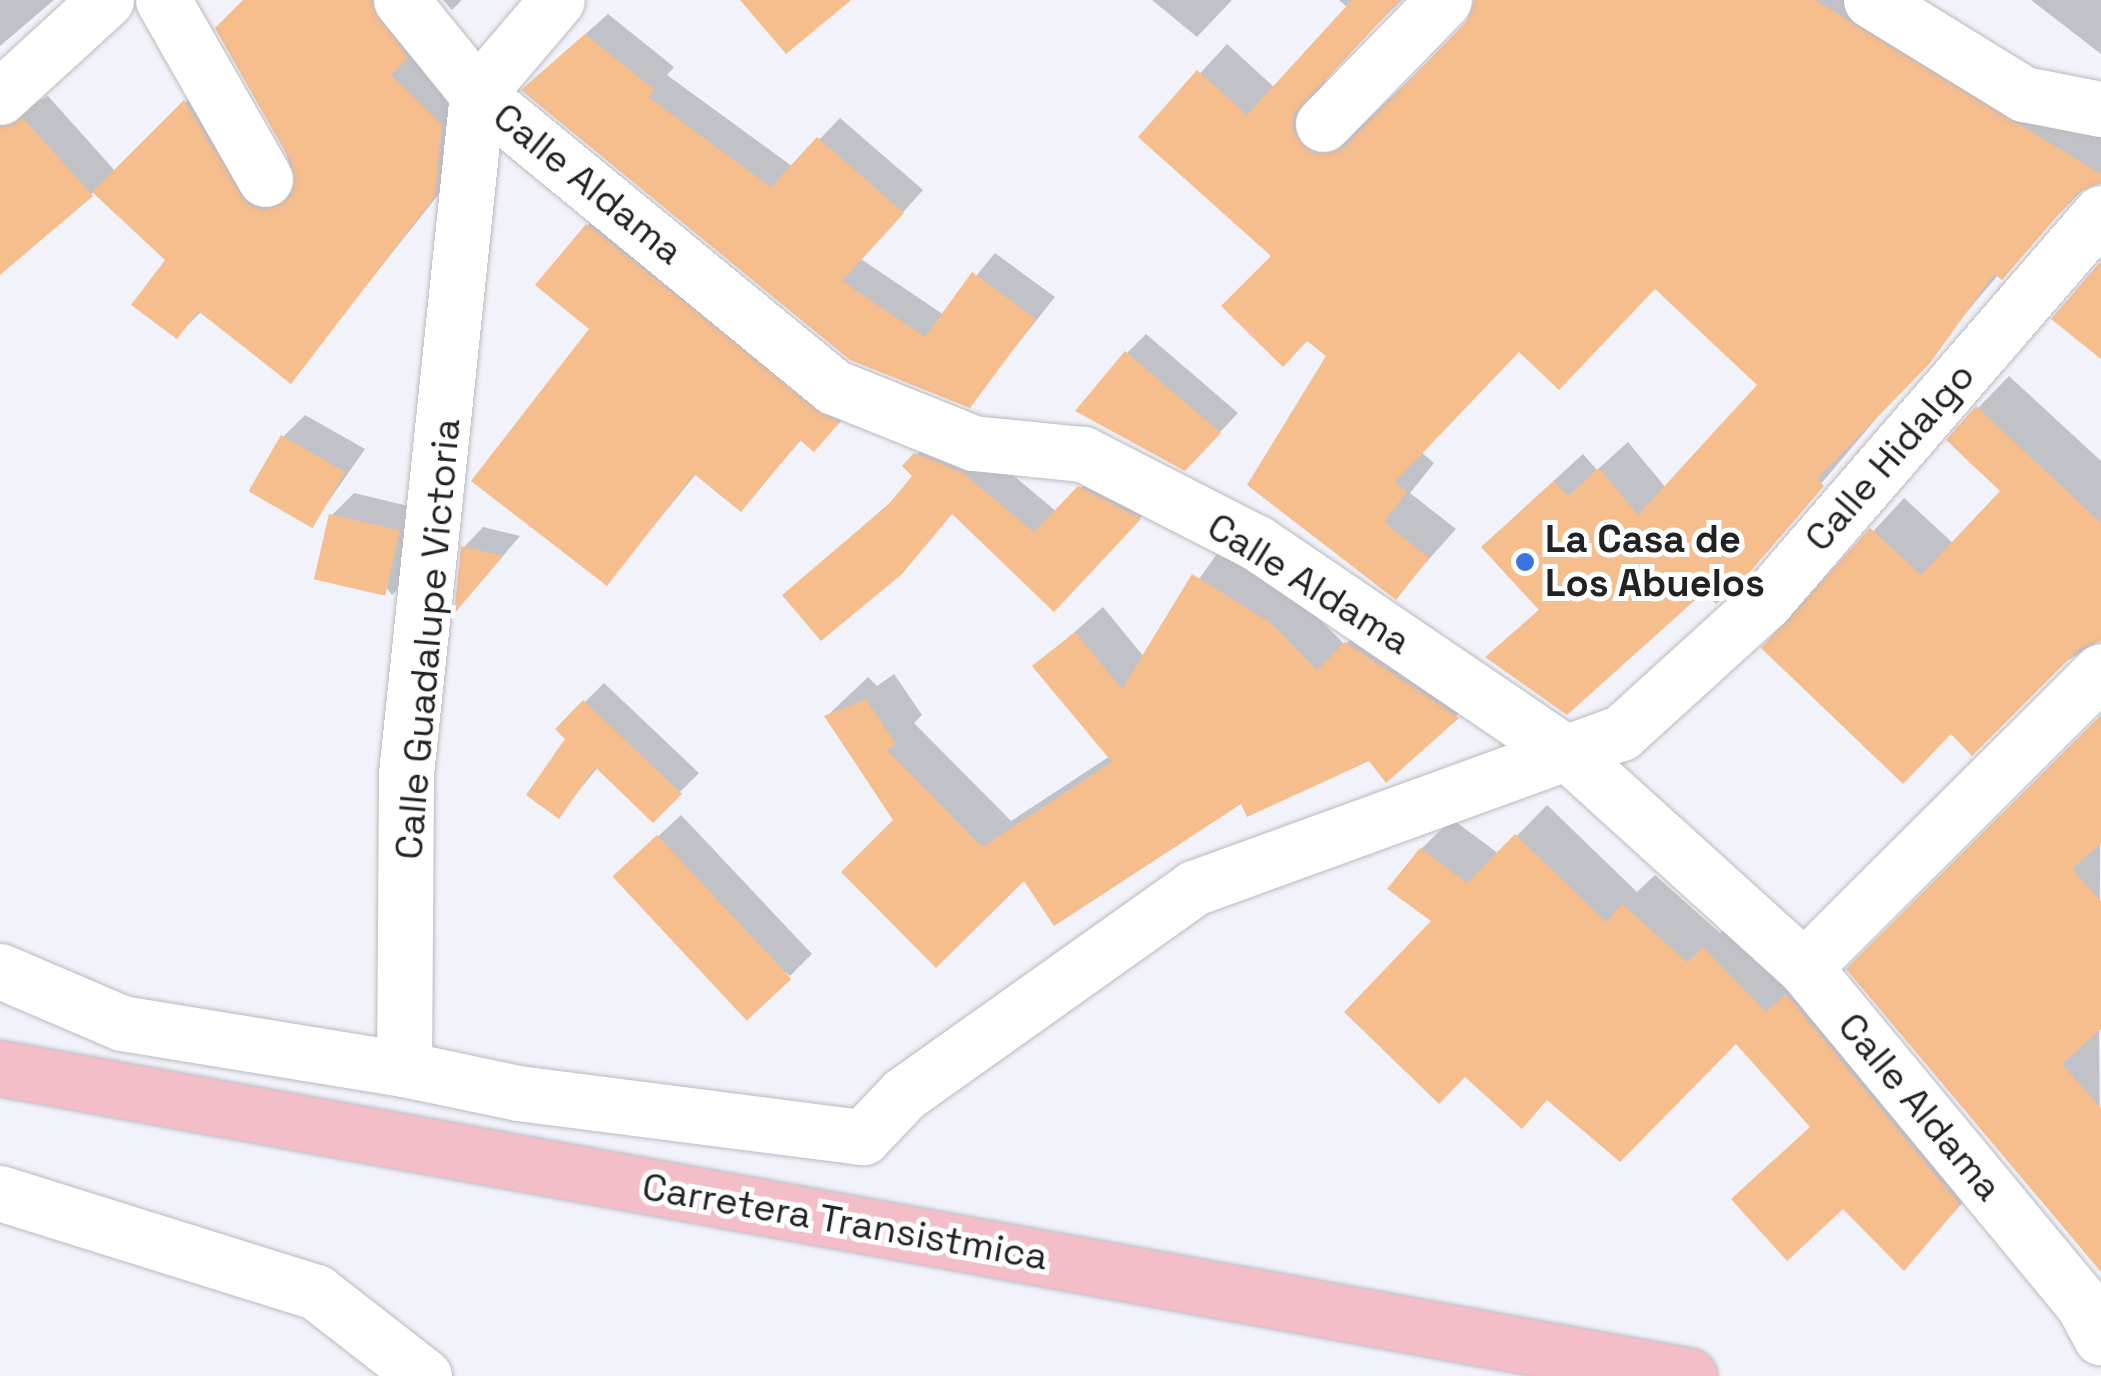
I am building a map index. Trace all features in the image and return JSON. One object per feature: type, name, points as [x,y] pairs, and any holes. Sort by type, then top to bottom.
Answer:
[{"type":"main road","name":"Carretera Transistmica","points":[[0,1068],[1689,1376]]},
{"type":"street","points":[[0,97],[106,0]]},
{"type":"street","points":[[163,0],[265,178]]},
{"type":"street","name":"Calle Aldama","points":[[400,0],[477,94],[834,387],[974,442],[1083,454],[1257,544],[1571,756],[1804,967],[2083,1304],[2101,1338]]},
{"type":"street","points":[[477,94],[557,0]]},
{"type":"street","points":[[1322,124],[1444,0]]},
{"type":"street","points":[[1871,0],[2024,94],[2101,110]]},
{"type":"street","name":"Calle Guadalupe Victoria","points":[[404,1069],[406,774],[477,94]]},
{"type":"street","name":"Calle Hidalgo","points":[[404,1069],[518,1093],[863,1136],[904,1094],[1194,888],[1571,756],[1633,724],[1764,602],[2101,213]]},
{"type":"street","points":[[1804,967],[2101,671]]},
{"type":"street","points":[[0,971],[122,1024],[404,1069]]},
{"type":"street","points":[[0,1193],[316,1292],[424,1376]]},
{"type":"building","points":[[243,0],[371,0],[408,58],[391,75],[442,125],[435,196],[291,384],[198,311],[177,339],[131,305],[165,260],[92,192],[184,100],[248,205],[266,210],[291,196],[292,164],[215,28]]},
{"type":"building","points":[[740,0],[851,0],[786,54]]},
{"type":"building","points":[[1352,0],[1400,0],[1293,115],[1293,133],[1316,154],[1345,146],[1466,22],[1474,0],[1815,0],[2101,174],[2101,183],[2077,193],[2002,280],[1994,274],[1930,363],[1817,479],[1824,486],[1743,580],[1716,604],[1704,592],[1567,715],[1485,657],[1539,610],[1481,547],[1554,481],[1568,496],[1599,468],[1638,515],[1757,385],[1655,289],[1559,390],[1519,352],[1395,482],[1407,492],[1384,522],[1429,558],[1396,600],[1247,485],[1326,356],[1307,341],[1283,367],[1221,306],[1271,256],[1138,137],[1197,70],[1247,115]]},
{"type":"building","points":[[585,34],[655,90],[648,97],[771,187],[817,137],[904,213],[842,281],[925,337],[972,272],[1036,319],[970,408],[850,360],[521,90]]},
{"type":"building","points":[[23,118],[93,196],[0,275],[0,127]]},
{"type":"building","points":[[586,224],[839,423],[814,452],[800,440],[741,512],[694,474],[607,586],[471,481],[589,329],[535,285]]},
{"type":"building","points":[[2101,261],[2101,359],[2051,319]]},
{"type":"building","points":[[1125,351],[1221,433],[1185,471],[1075,411]]},
{"type":"building","points":[[1976,406],[2101,523],[2101,641],[2079,649],[1972,756],[1951,734],[1903,784],[1761,648],[1870,528],[1921,575],[2000,491],[1946,440]]},
{"type":"building","points":[[281,435],[345,472],[313,528],[248,491]]},
{"type":"building","points":[[914,453],[962,472],[1034,532],[1078,486],[1141,519],[1054,612],[952,514],[902,574],[821,641],[782,595],[889,504],[912,476],[902,466]]},
{"type":"building","points":[[329,514],[400,530],[385,596],[314,579]]},
{"type":"building","points":[[461,546],[503,556],[454,614]]},
{"type":"building","points":[[1192,574],[1271,623],[1317,670],[1345,642],[1459,718],[1386,783],[1369,761],[1247,817],[1241,804],[1054,926],[1024,881],[936,968],[841,872],[893,820],[824,716],[866,699],[896,744],[887,750],[982,847],[1112,762],[1032,666],[1075,632],[1122,689]]},
{"type":"building","points":[[583,700],[682,794],[653,823],[595,767],[559,819],[526,795],[565,739],[555,729]]},
{"type":"building","points":[[2101,715],[2101,843],[2072,869],[2101,901],[2101,1029],[2062,1064],[2101,1108],[2101,1272],[1846,969]]},
{"type":"building","points":[[1515,834],[1606,922],[1622,904],[1687,962],[1703,947],[1766,1012],[1786,994],[1960,1205],[1904,1271],[1843,1209],[1787,1261],[1731,1199],[1810,1127],[1736,1044],[1620,1162],[1547,1100],[1522,1129],[1465,1077],[1439,1104],[1344,1012],[1431,921],[1387,889],[1420,848],[1467,883]]},
{"type":"building","points":[[657,835],[791,979],[747,1021],[612,877]]},
{"type":"place","name":"La Casa de Los Abuelos","points":[[1525,562]]}]
